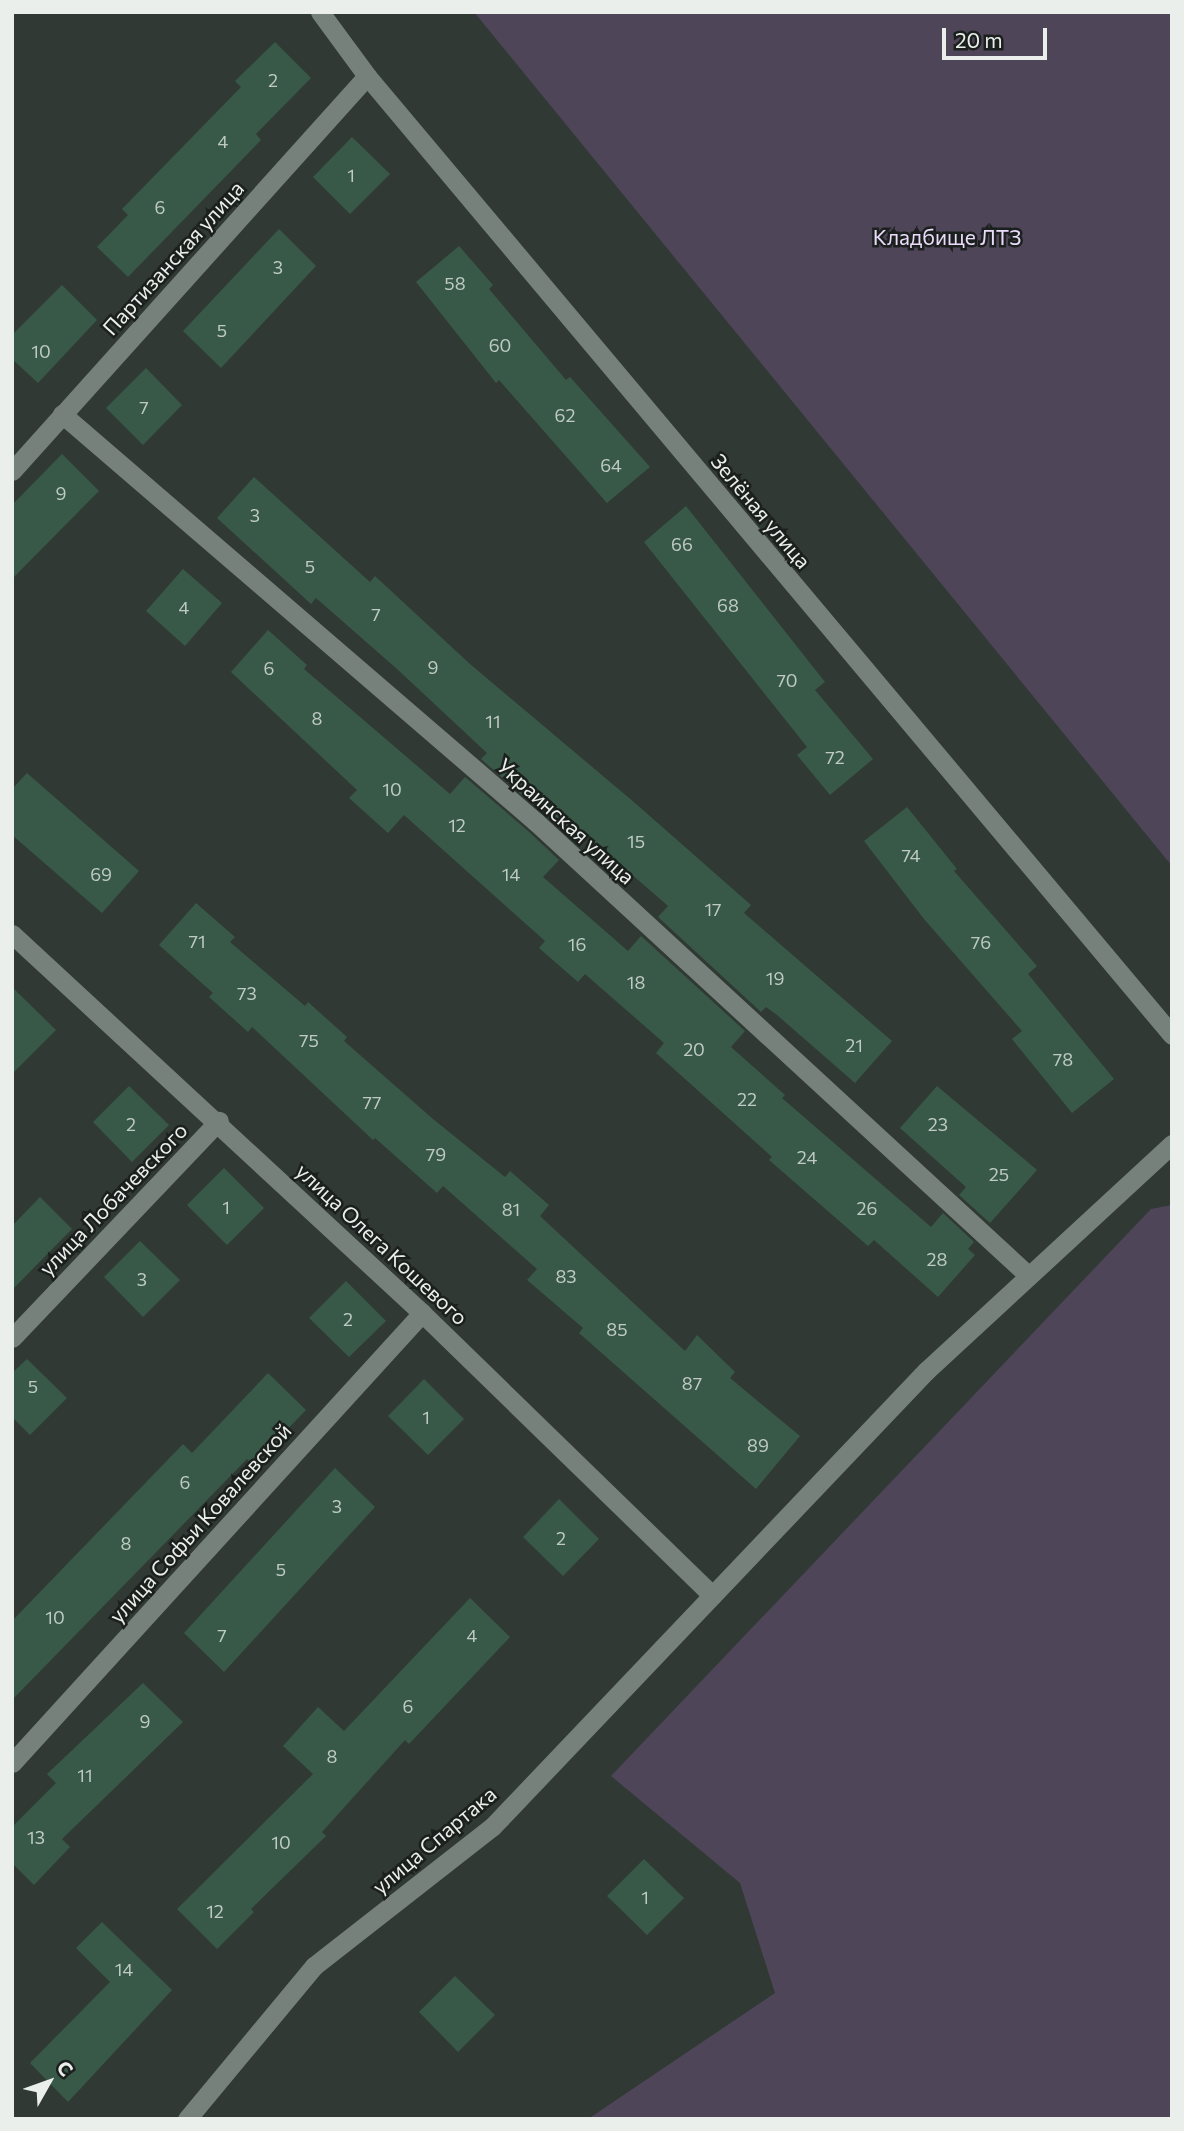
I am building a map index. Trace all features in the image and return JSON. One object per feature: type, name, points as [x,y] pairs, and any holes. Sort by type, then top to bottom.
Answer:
[{"type":"street","name":"Зелёная улица","points":[[320,12],[367,76],[1172,1035]]},
{"type":"street","name":"Партизанская улица","points":[[12,471],[367,76]]},
{"type":"street","name":"Украинская улица","points":[[62,414],[536,822],[1028,1275]]},
{"type":"street","name":"улица Олега Кошевого","points":[[12,934],[219,1121],[422,1313],[712,1595]]},
{"type":"street","name":"улица Лобачевского","points":[[12,1338],[219,1121]]},
{"type":"street","name":"улица Спартака","points":[[187,2119],[314,1966],[492,1827],[926,1371],[1172,1144]]},
{"type":"street","name":"улица Софьи Ковалевской","points":[[12,1763],[422,1313]]},
{"type":"green space","name":"Кладбище ЛТЗ","points":[[474,12],[1172,12],[1172,866]]},
{"type":"green space","points":[[1172,1205],[1172,2119],[588,2119],[775,1993],[740,1883],[611,1776],[1151,1209]]},
{"type":"building","points":[[275,42],[311,78],[256,134],[261,140],[128,277],[97,247],[128,215],[122,209],[241,87],[235,81]]},
{"type":"building","points":[[352,137],[390,174],[350,214],[313,177]]},
{"type":"building","points":[[279,229],[316,266],[221,368],[183,331]]},
{"type":"building","points":[[459,246],[493,285],[489,289],[566,380],[570,377],[650,467],[607,503],[499,380],[496,383],[416,282]]},
{"type":"building","points":[[62,285],[97,320],[38,383],[12,359],[12,335]]},
{"type":"building","points":[[146,368],[182,405],[143,445],[106,408]]},
{"type":"building","points":[[62,454],[99,491],[12,579],[12,505]]},
{"type":"building","points":[[254,477],[370,582],[375,576],[470,664],[751,905],[744,913],[892,1041],[855,1083],[777,1015],[766,1007],[761,1012],[658,917],[668,906],[583,832],[575,841],[481,759],[487,753],[397,669],[316,598],[311,604],[217,518]]},
{"type":"building","points":[[686,506],[825,682],[815,690],[873,759],[830,795],[797,755],[807,747],[644,542]]},
{"type":"building","points":[[183,569],[222,603],[185,646],[146,611]]},
{"type":"building","points":[[268,630],[307,665],[304,669],[450,794],[465,777],[528,831],[559,860],[543,877],[628,951],[641,936],[745,1031],[731,1047],[785,1095],[782,1098],[931,1227],[943,1213],[974,1242],[968,1249],[975,1255],[938,1297],[874,1240],[868,1246],[769,1160],[772,1157],[656,1053],[664,1043],[585,974],[578,982],[539,948],[545,941],[404,815],[388,833],[349,798],[357,790],[231,672]]},
{"type":"building","points":[[27,773],[139,871],[102,913],[12,835],[12,789]]},
{"type":"building","points":[[907,807],[957,869],[954,871],[1037,966],[1028,974],[1114,1079],[1072,1113],[1012,1039],[1022,1031],[924,919],[864,841]]},
{"type":"building","points":[[196,903],[235,937],[230,942],[305,1006],[308,1002],[347,1037],[344,1041],[433,1119],[505,1177],[510,1171],[549,1205],[540,1216],[685,1351],[697,1335],[735,1372],[730,1378],[800,1436],[756,1489],[579,1333],[583,1328],[527,1280],[537,1269],[443,1186],[437,1193],[375,1138],[373,1140],[252,1027],[248,1032],[209,997],[213,993],[159,945]]},
{"type":"building","points":[[12,987],[56,1030],[12,1074]]},
{"type":"building","points":[[129,1086],[169,1125],[132,1162],[93,1122]]},
{"type":"building","points":[[937,1086],[1037,1170],[990,1223],[959,1195],[966,1187],[900,1128]]},
{"type":"building","points":[[224,1168],[264,1208],[227,1245],[187,1205]]},
{"type":"building","points":[[40,1197],[72,1229],[12,1290],[12,1226]]},
{"type":"building","points":[[140,1241],[180,1280],[143,1317],[104,1277]]},
{"type":"building","points":[[346,1281],[386,1321],[349,1357],[309,1318]]},
{"type":"building","points":[[27,1359],[67,1398],[30,1435],[12,1417],[12,1373]]},
{"type":"building","points":[[268,1373],[306,1410],[253,1465],[247,1459],[12,1700],[12,1621],[183,1444],[192,1453]]},
{"type":"building","points":[[424,1379],[464,1419],[428,1455],[388,1416]]},
{"type":"building","points":[[335,1468],[375,1507],[224,1672],[184,1633]]},
{"type":"building","points":[[559,1499],[599,1539],[563,1576],[523,1537]]},
{"type":"building","points":[[470,1598],[510,1637],[409,1744],[405,1740],[322,1832],[326,1836],[251,1909],[254,1912],[217,1949],[177,1909],[313,1774],[283,1746],[318,1707],[344,1731]]},
{"type":"building","points":[[143,1683],[183,1722],[62,1839],[70,1847],[34,1885],[12,1863],[12,1827],[56,1783],[47,1774]]},
{"type":"building","points":[[644,1859],[684,1898],[647,1935],[607,1896]]},
{"type":"building","points":[[102,1922],[172,1990],[68,2102],[30,2063],[110,1982],[76,1948]]},
{"type":"building","points":[[455,1976],[495,2015],[458,2052],[419,2012]]}]
